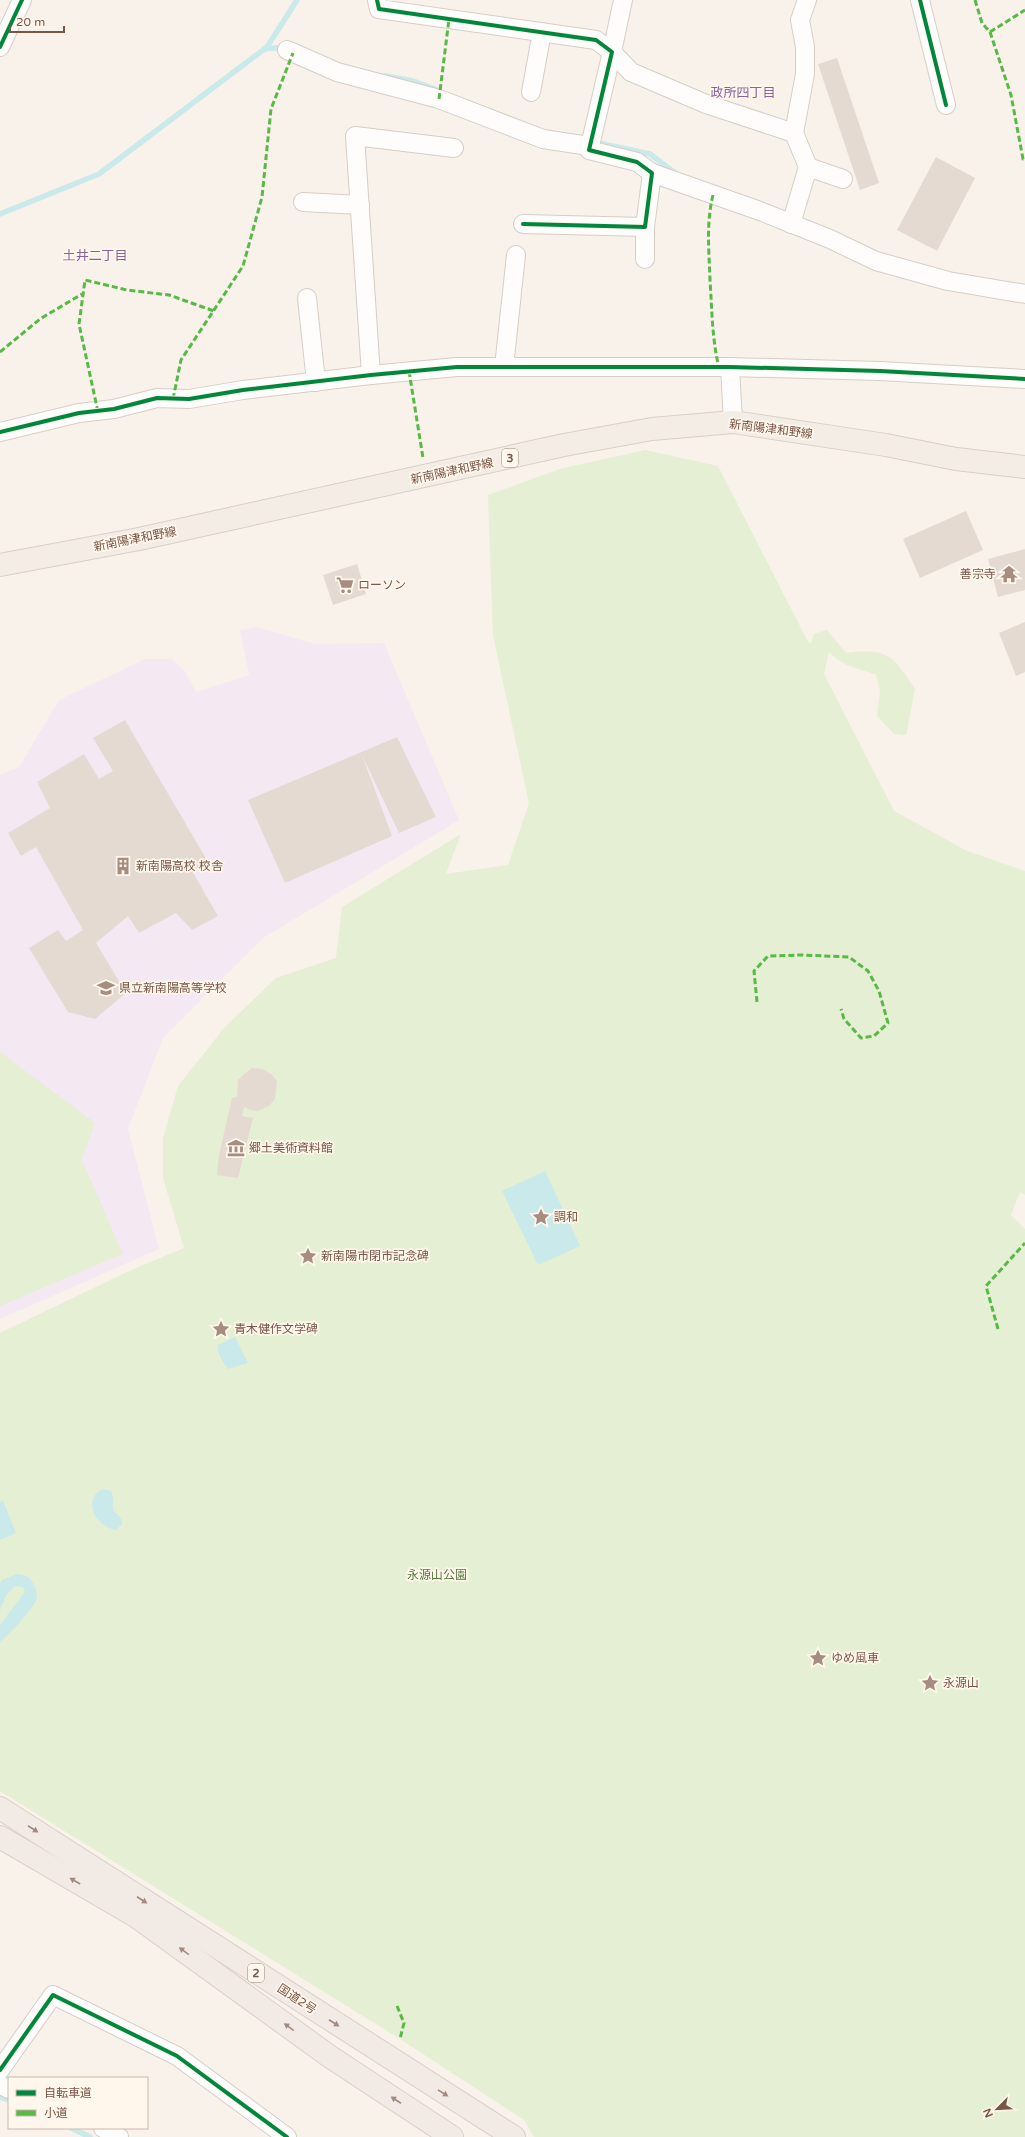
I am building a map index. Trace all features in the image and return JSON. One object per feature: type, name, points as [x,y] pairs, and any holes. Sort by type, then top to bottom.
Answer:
[{"type":"highway","name":"国道2号","points":[[0,1808],[514,2137]]},
{"type":"highway","name":"2","points":[[0,1837],[137,1917],[329,2056],[452,2137]]},
{"type":"main road","name":"新南陽津和野線","points":[[0,565],[139,539],[564,445],[652,429],[733,422],[886,445],[956,459],[1025,467]]},
{"type":"street","points":[[0,47],[22,0]]},
{"type":"street","points":[[377,0],[379,9],[596,40],[612,52],[631,72],[706,104],[794,133]]},
{"type":"street","points":[[623,0],[589,150],[637,162],[652,173],[760,211],[876,261],[948,281],[1025,294]]},
{"type":"street","points":[[791,224],[808,167],[794,133],[805,74],[806,47],[800,20],[807,0]]},
{"type":"street","points":[[920,0],[946,105]]},
{"type":"street","points":[[531,92],[542,32]]},
{"type":"street","points":[[286,50],[337,72],[439,98],[543,139],[589,146]]},
{"type":"street","points":[[371,375],[355,136],[454,148]]},
{"type":"street","points":[[808,167],[843,178]]},
{"type":"street","points":[[645,259],[645,227],[652,173]]},
{"type":"street","points":[[303,202],[360,205]]},
{"type":"street","points":[[524,224],[645,227]]},
{"type":"street","points":[[504,368],[510,263]]},
{"type":"street","points":[[307,298],[316,382]]},
{"type":"street","points":[[0,432],[80,413],[114,409],[157,398],[189,399],[243,390],[371,375],[457,367],[730,367],[880,371],[1025,378]]},
{"type":"street","points":[[730,367],[733,422]]},
{"type":"street","points":[[0,2070],[52,1995],[177,2056],[287,2137]]},
{"type":"shaded area","name":"県立新南陽高等学校","points":[[257,627],[315,644],[384,643],[459,820],[263,938],[163,1038],[128,1129],[159,1249],[0,1319],[0,775],[19,767],[59,700],[145,659],[172,659],[186,673],[196,692],[249,675],[240,630]]},
{"type":"green space","name":"永源山公園","points":[[645,450],[718,466],[808,642],[811,643],[814,634],[827,630],[846,653],[880,653],[888,656],[901,668],[915,689],[906,735],[894,734],[877,716],[880,690],[876,675],[846,664],[829,652],[824,674],[894,811],[967,851],[1025,871],[1025,1195],[1020,1192],[1011,1215],[1025,1229],[1025,2137],[534,2137],[524,2120],[400,2039],[0,1791],[0,1333],[129,1271],[184,1248],[163,1178],[163,1138],[178,1086],[225,1027],[276,978],[336,958],[342,907],[461,834],[446,874],[508,865],[529,803],[493,636],[488,495],[560,469]]},
{"type":"green space","points":[[0,1052],[95,1123],[82,1160],[123,1254],[0,1306]]},
{"type":"water","points":[[545,1171],[580,1246],[538,1265],[502,1191]]},
{"type":"water","points":[[235,1337],[248,1363],[228,1369],[219,1355],[218,1345]]},
{"type":"water","points":[[103,1489],[111,1491],[113,1496],[114,1511],[121,1519],[122,1524],[116,1530],[102,1524],[97,1519],[92,1506],[96,1494]]},
{"type":"water","points":[[3,1501],[16,1533],[0,1540],[0,1502]]},
{"type":"water","points":[[17,1574],[25,1576],[31,1580],[37,1592],[37,1597],[32,1608],[0,1642],[0,1625],[25,1592],[23,1587],[15,1586],[7,1594],[0,1609],[0,1583],[2,1580]]},
{"type":"building","points":[[837,58],[879,183],[860,190],[818,64]]},
{"type":"building","points":[[936,157],[975,178],[937,251],[897,230]]},
{"type":"building","points":[[966,511],[983,550],[920,578],[903,539]]},
{"type":"building","name":"善宗寺","points":[[1025,549],[1025,590],[998,597],[988,559]]},
{"type":"building","name":"ローソン","points":[[357,564],[366,594],[333,605],[323,575]]},
{"type":"building","points":[[1025,622],[1025,672],[1016,676],[999,633]]},
{"type":"building","name":"新南陽高校 校舎","points":[[125,720],[208,862],[192,871],[218,916],[192,930],[176,913],[139,933],[128,916],[96,943],[126,993],[95,1019],[68,1012],[29,948],[58,930],[66,941],[83,930],[36,847],[21,856],[8,833],[50,808],[37,782],[84,754],[99,779],[113,771],[93,738]]},
{"type":"building","points":[[397,737],[436,817],[399,833],[362,755],[392,836],[285,883],[248,800]]},
{"type":"building","points":[[252,1068],[262,1069],[271,1074],[277,1081],[275,1099],[269,1106],[258,1111],[250,1110],[244,1107],[242,1116],[253,1118],[238,1178],[217,1175],[219,1155],[232,1098],[237,1097],[238,1080]]},
{"type":"waterway","points":[[0,214],[99,174],[267,47],[297,0]]},
{"type":"waterway","points":[[264,49],[286,47]]},
{"type":"waterway","points":[[385,76],[413,81],[435,89]]},
{"type":"waterway","points":[[594,142],[650,154],[675,173]]},
{"type":"waterway","points":[[0,2097],[8,2100]]},
{"type":"waterway","points":[[73,2129],[90,2137]]},
{"type":"marked path","points":[[975,0],[982,23],[990,32],[1011,95],[1023,159],[1025,159]]},
{"type":"marked path","points":[[990,32],[1025,10]]},
{"type":"marked path","points":[[439,99],[449,19]]},
{"type":"marked path","points":[[173,399],[181,360],[243,266],[262,197],[271,109],[293,53]]},
{"type":"marked path","points":[[713,195],[709,216],[710,280],[715,346],[719,368]]},
{"type":"marked path","points":[[98,412],[79,324],[85,280],[127,290],[169,295],[214,311]]},
{"type":"marked path","points":[[0,352],[40,319],[82,294]]},
{"type":"marked path","points":[[409,371],[423,458]]},
{"type":"marked path","points":[[757,1002],[754,971],[768,956],[801,955],[849,957],[868,971],[879,991],[888,1023],[874,1036],[861,1038],[844,1019],[841,1009]]},
{"type":"marked path","points":[[998,1329],[986,1286],[1025,1243]]},
{"type":"marked path","points":[[397,2006],[404,2023],[400,2039]]},
{"type":"cycle path","points":[[0,47],[22,0]]},
{"type":"cycle path","points":[[377,0],[379,9],[596,40],[612,52],[589,150],[637,162],[652,173],[645,227],[523,224]]},
{"type":"cycle path","points":[[920,0],[946,105]]},
{"type":"cycle path","points":[[0,432],[79,413],[114,409],[157,398],[189,399],[243,390],[371,375],[457,367],[730,367],[880,371],[1025,379]]},
{"type":"cycle path","points":[[0,2070],[53,1995],[177,2056],[287,2137]]},
{"type":"place","name":"善宗寺","points":[[1009,574]]},
{"type":"place","name":"ローソン","points":[[345,585]]},
{"type":"place","name":"新南陽高校 校舎","points":[[123,866]]},
{"type":"place","name":"県立新南陽高等学校","points":[[106,988]]},
{"type":"place","name":"郷土美術資料館","points":[[236,1148]]},
{"type":"place","name":"調和","points":[[541,1217]]},
{"type":"place","name":"新南陽市閉市記念碑","points":[[308,1256]]},
{"type":"place","name":"青木健作文学碑","points":[[221,1329]]},
{"type":"place","name":"ゆめ風車","points":[[818,1658]]},
{"type":"place","name":"永源山","points":[[930,1683]]},
{"type":"district","name":"政所四丁目","points":[[743,93]]},
{"type":"district","name":"土井二丁目","points":[[95,256]]}]
